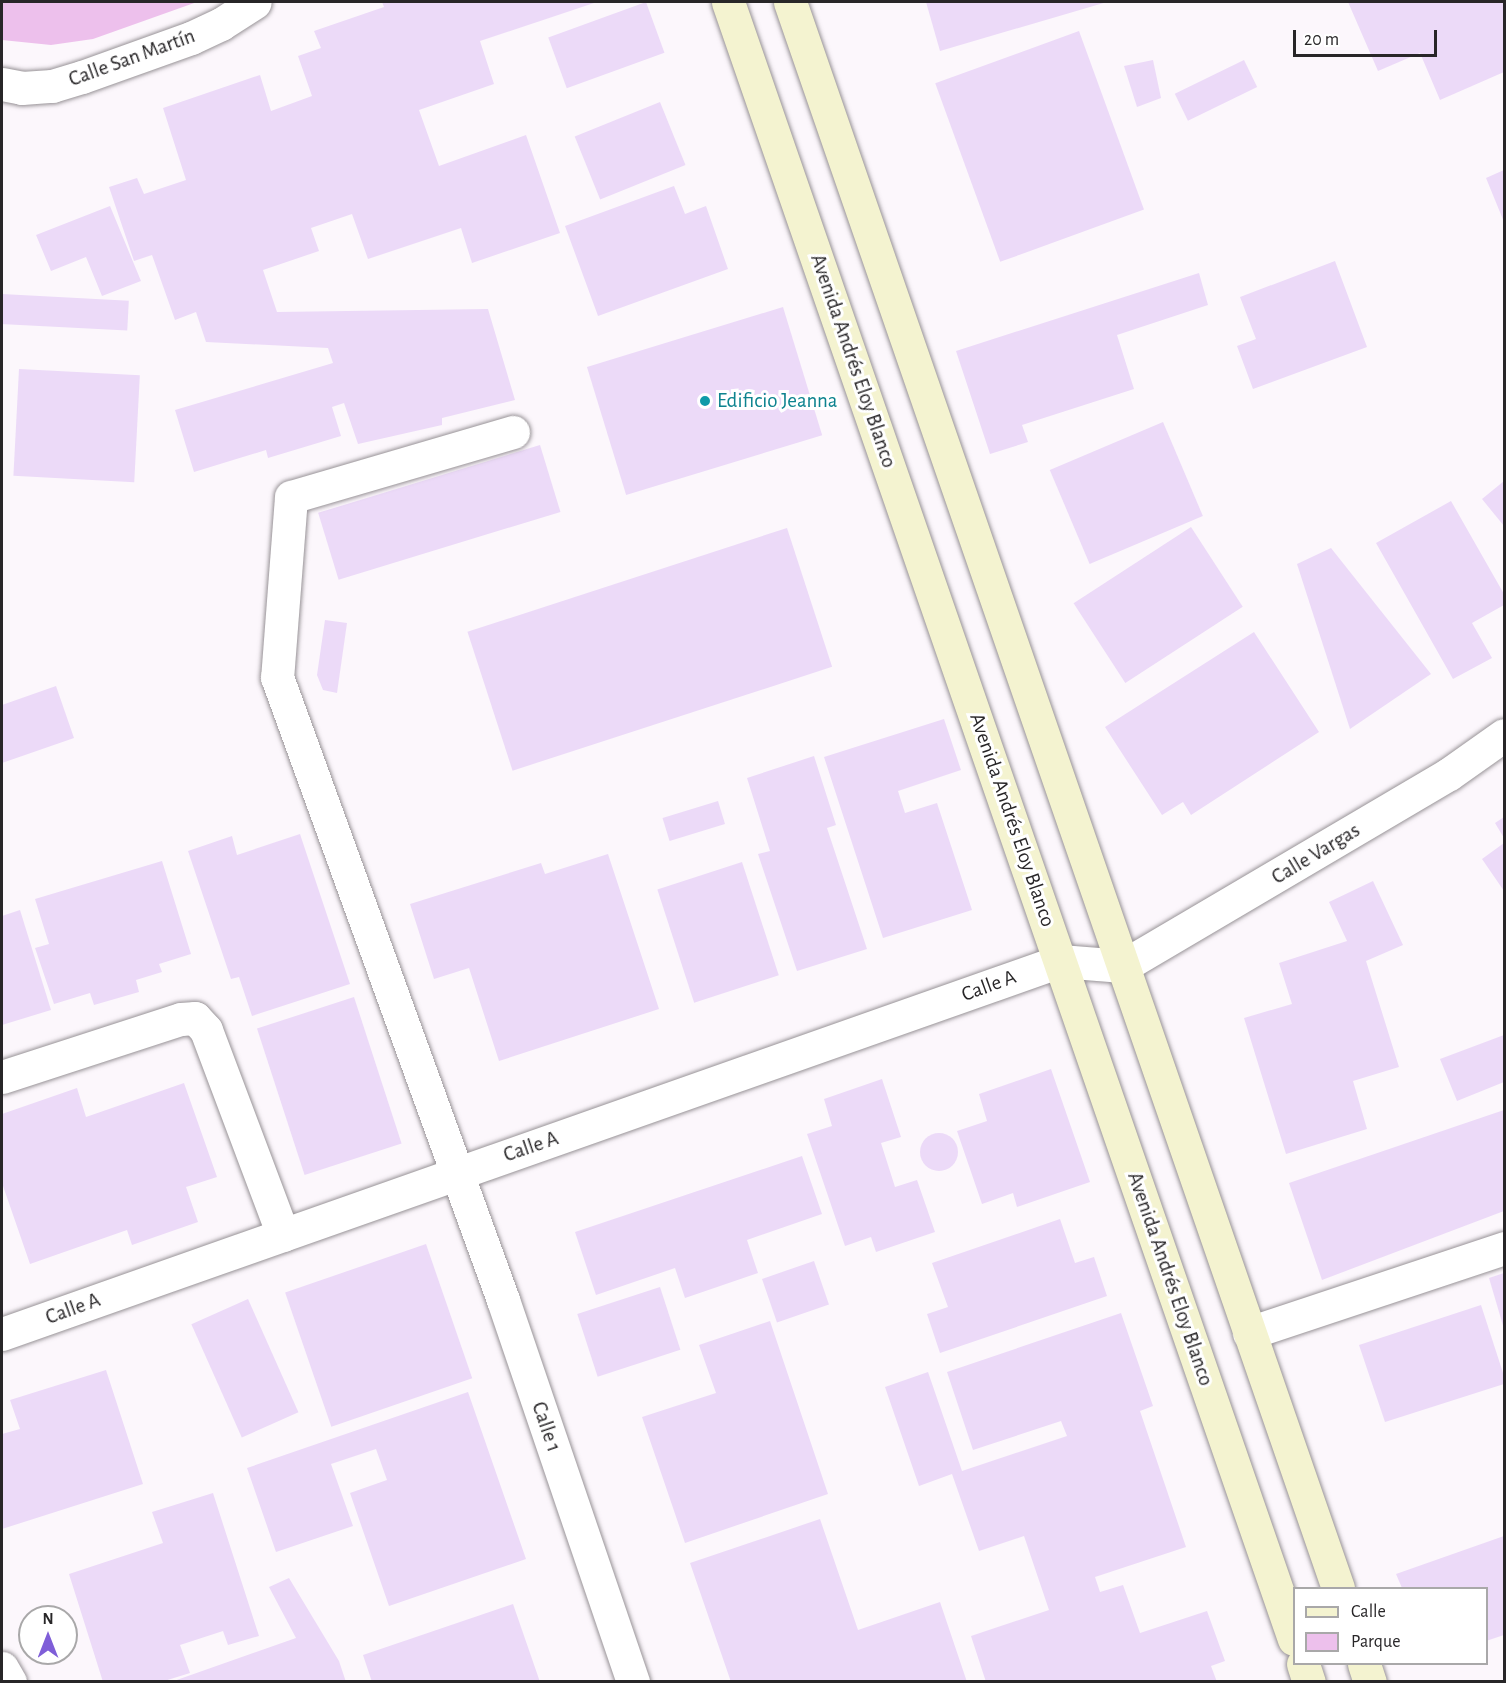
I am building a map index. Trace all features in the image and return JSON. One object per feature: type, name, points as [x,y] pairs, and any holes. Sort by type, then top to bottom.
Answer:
[{"type":"street","name":"Calle San Martín","points":[[2,84],[22,88],[52,86],[82,77],[191,38],[221,24],[255,2]]},
{"type":"street","name":"Avenida Andrés Eloy Blanco","points":[[728,2],[1293,1636]]},
{"type":"street","points":[[790,2],[1338,1587]]},
{"type":"street","name":"Calle 1","points":[[513,432],[291,497],[277,677],[457,1173],[633,1682]]},
{"type":"street","name":"Calle Vargas","points":[[1123,966],[1449,774],[1504,735]]},
{"type":"street","points":[[1060,961],[1123,966]]},
{"type":"street","name":"Calle A","points":[[2,1332],[1060,961]]},
{"type":"street","points":[[2,1077],[181,1019],[195,1018],[206,1030],[283,1235]]},
{"type":"street","points":[[1250,1333],[1504,1248]]},
{"type":"street","points":[[1303,1665],[1309,1682]]},
{"type":"street","points":[[1364,1665],[1370,1682]]},
{"type":"street","points":[[2,1668],[10,1682]]},
{"type":"green space","points":[[2,2],[197,2],[93,39],[51,45],[2,40]]},
{"type":"building","points":[[382,2],[597,2],[480,41],[494,84],[419,110],[439,166],[526,135],[560,233],[472,263],[461,228],[368,259],[352,214],[311,228],[319,251],[263,270],[277,312],[488,309],[515,400],[442,418],[442,425],[358,444],[344,403],[332,407],[341,436],[268,458],[266,450],[194,472],[175,410],[333,363],[328,348],[206,342],[196,312],[175,320],[152,255],[134,261],[109,187],[137,178],[144,194],[186,180],[163,108],[260,75],[271,111],[312,96],[298,56],[321,48],[314,31],[384,7]]},
{"type":"building","points":[[646,2],[664,53],[567,88],[548,38]]},
{"type":"building","points":[[926,2],[1107,2],[940,51]]},
{"type":"building","points":[[1348,2],[1504,2],[1504,72],[1440,100],[1420,53],[1378,71]]},
{"type":"building","points":[[1079,31],[1144,210],[1000,262],[935,83]]},
{"type":"building","points":[[1153,60],[1161,98],[1137,107],[1124,66]]},
{"type":"building","points":[[1244,60],[1257,87],[1188,121],[1175,94]]},
{"type":"building","points":[[660,102],[685,165],[600,200],[575,136]]},
{"type":"building","points":[[1504,170],[1504,222],[1486,178]]},
{"type":"building","points":[[674,186],[685,214],[706,206],[728,269],[598,316],[565,226]]},
{"type":"building","points":[[110,206],[141,281],[102,296],[86,257],[51,271],[36,235]]},
{"type":"building","points":[[1335,261],[1367,347],[1253,389],[1237,346],[1256,339],[1240,297]]},
{"type":"building","points":[[1199,273],[1208,305],[1117,335],[1134,389],[1022,425],[1028,442],[990,454],[956,351]]},
{"type":"building","points":[[2,294],[129,301],[127,331],[2,324]]},
{"type":"building","name":"Edificio Jeanna","points":[[783,307],[822,435],[626,495],[587,367]]},
{"type":"building","points":[[19,369],[140,375],[134,482],[13,476]]},
{"type":"building","points":[[1163,422],[1203,516],[1090,564],[1050,470]]},
{"type":"building","points":[[540,445],[560,512],[339,580],[318,513]]},
{"type":"building","points":[[1504,481],[1504,526],[1482,499]]},
{"type":"building","points":[[1451,501],[1504,594],[1504,605],[1472,623],[1492,658],[1453,679],[1376,543]]},
{"type":"building","points":[[1191,527],[1243,607],[1125,683],[1074,603]]},
{"type":"building","points":[[787,528],[832,667],[513,771],[467,632]]},
{"type":"building","points":[[1331,548],[1431,674],[1350,729],[1297,564]]},
{"type":"building","points":[[325,620],[347,623],[337,693],[323,690],[317,675]]},
{"type":"building","points":[[1254,632],[1319,732],[1191,815],[1183,802],[1162,815],[1105,727]]},
{"type":"building","points":[[56,686],[74,738],[2,763],[2,705]]},
{"type":"building","points":[[944,719],[961,770],[898,791],[905,813],[937,803],[972,910],[883,938],[824,757]]},
{"type":"building","points":[[814,756],[836,825],[827,828],[867,949],[797,971],[758,854],[770,851],[747,778]]},
{"type":"building","points":[[718,801],[725,824],[670,841],[663,818]]},
{"type":"building","points":[[1504,817],[1504,838],[1495,823]]},
{"type":"building","points":[[300,834],[350,984],[252,1016],[239,977],[231,979],[188,851],[232,836],[237,855]]},
{"type":"building","points":[[1504,843],[1504,891],[1482,859]]},
{"type":"building","points":[[608,854],[659,1009],[499,1061],[469,968],[434,979],[410,904],[541,863],[545,874]]},
{"type":"building","points":[[162,861],[191,954],[159,964],[162,972],[136,980],[139,992],[94,1005],[90,993],[54,1004],[35,948],[49,944],[35,899]]},
{"type":"building","points":[[742,862],[779,975],[694,1003],[657,890]]},
{"type":"building","points":[[1373,881],[1403,945],[1366,961],[1399,1067],[1353,1081],[1367,1129],[1286,1154],[1244,1018],[1292,1004],[1279,963],[1347,941],[1329,902]]},
{"type":"building","points":[[20,910],[51,1010],[2,1025],[2,916]]},
{"type":"building","points":[[354,997],[402,1143],[305,1175],[257,1029]]},
{"type":"building","points":[[1504,1035],[1504,1082],[1457,1101],[1440,1059]]},
{"type":"building","points":[[1051,1069],[1090,1182],[1017,1207],[1013,1193],[982,1204],[957,1131],[987,1121],[979,1094]]},
{"type":"building","points":[[882,1079],[901,1137],[881,1143],[895,1187],[917,1180],[935,1232],[876,1252],[871,1237],[845,1246],[807,1134],[832,1126],[824,1099]]},
{"type":"building","points":[[184,1083],[217,1177],[186,1187],[198,1222],[132,1245],[127,1230],[30,1264],[2,1183],[2,1114],[77,1088],[86,1117]]},
{"type":"building","points":[[1504,1110],[1504,1211],[1322,1280],[1289,1183]]},
{"type":"building","points":[[939,1133],[953,1138],[958,1152],[953,1166],[939,1171],[925,1166],[920,1152],[925,1138]]},
{"type":"building","points":[[802,1156],[822,1214],[747,1240],[758,1273],[685,1298],[675,1268],[596,1295],[575,1232]]},
{"type":"building","points":[[1060,1219],[1075,1263],[1094,1257],[1107,1296],[940,1353],[927,1314],[948,1307],[932,1263]]},
{"type":"building","points":[[426,1244],[472,1378],[331,1427],[285,1293]]},
{"type":"building","points":[[814,1261],[829,1304],[777,1322],[762,1279]]},
{"type":"building","points":[[1504,1273],[1504,1329],[1489,1278]]},
{"type":"building","points":[[660,1287],[680,1350],[598,1377],[577,1314]]},
{"type":"building","points":[[248,1299],[298,1412],[242,1437],[191,1324]]},
{"type":"building","points":[[1481,1305],[1504,1376],[1504,1384],[1385,1422],[1359,1345]]},
{"type":"building","points":[[1121,1313],[1153,1406],[1140,1411],[1186,1547],[1095,1577],[1100,1592],[1123,1585],[1140,1633],[1207,1611],[1225,1661],[1211,1666],[1217,1682],[986,1682],[971,1636],[1049,1610],[1024,1536],[979,1551],[952,1474],[919,1486],[885,1387],[928,1372],[962,1471],[1067,1436],[1061,1421],[973,1450],[947,1372]]},
{"type":"building","points":[[770,1321],[828,1494],[685,1543],[642,1417],[716,1393],[699,1345]]},
{"type":"building","points":[[106,1370],[143,1484],[2,1529],[2,1434],[20,1429],[10,1400]]},
{"type":"building","points":[[468,1392],[526,1559],[389,1606],[350,1493],[387,1480],[376,1449],[331,1464],[353,1526],[276,1552],[247,1468]]},
{"type":"building","points":[[213,1493],[259,1636],[228,1645],[223,1631],[180,1645],[190,1673],[161,1682],[103,1682],[69,1574],[163,1543],[152,1512]]},
{"type":"building","points":[[820,1519],[858,1630],[940,1602],[967,1682],[731,1682],[690,1563]]},
{"type":"building","points":[[1504,1536],[1504,1635],[1488,1640],[1488,1587],[1402,1587],[1396,1574]]},
{"type":"building","points":[[289,1578],[339,1661],[346,1682],[171,1682],[296,1638],[269,1587]]},
{"type":"building","points":[[513,1604],[540,1682],[372,1682],[363,1655]]},
{"type":"place","name":"Edificio Jeanna","points":[[705,401]]}]
